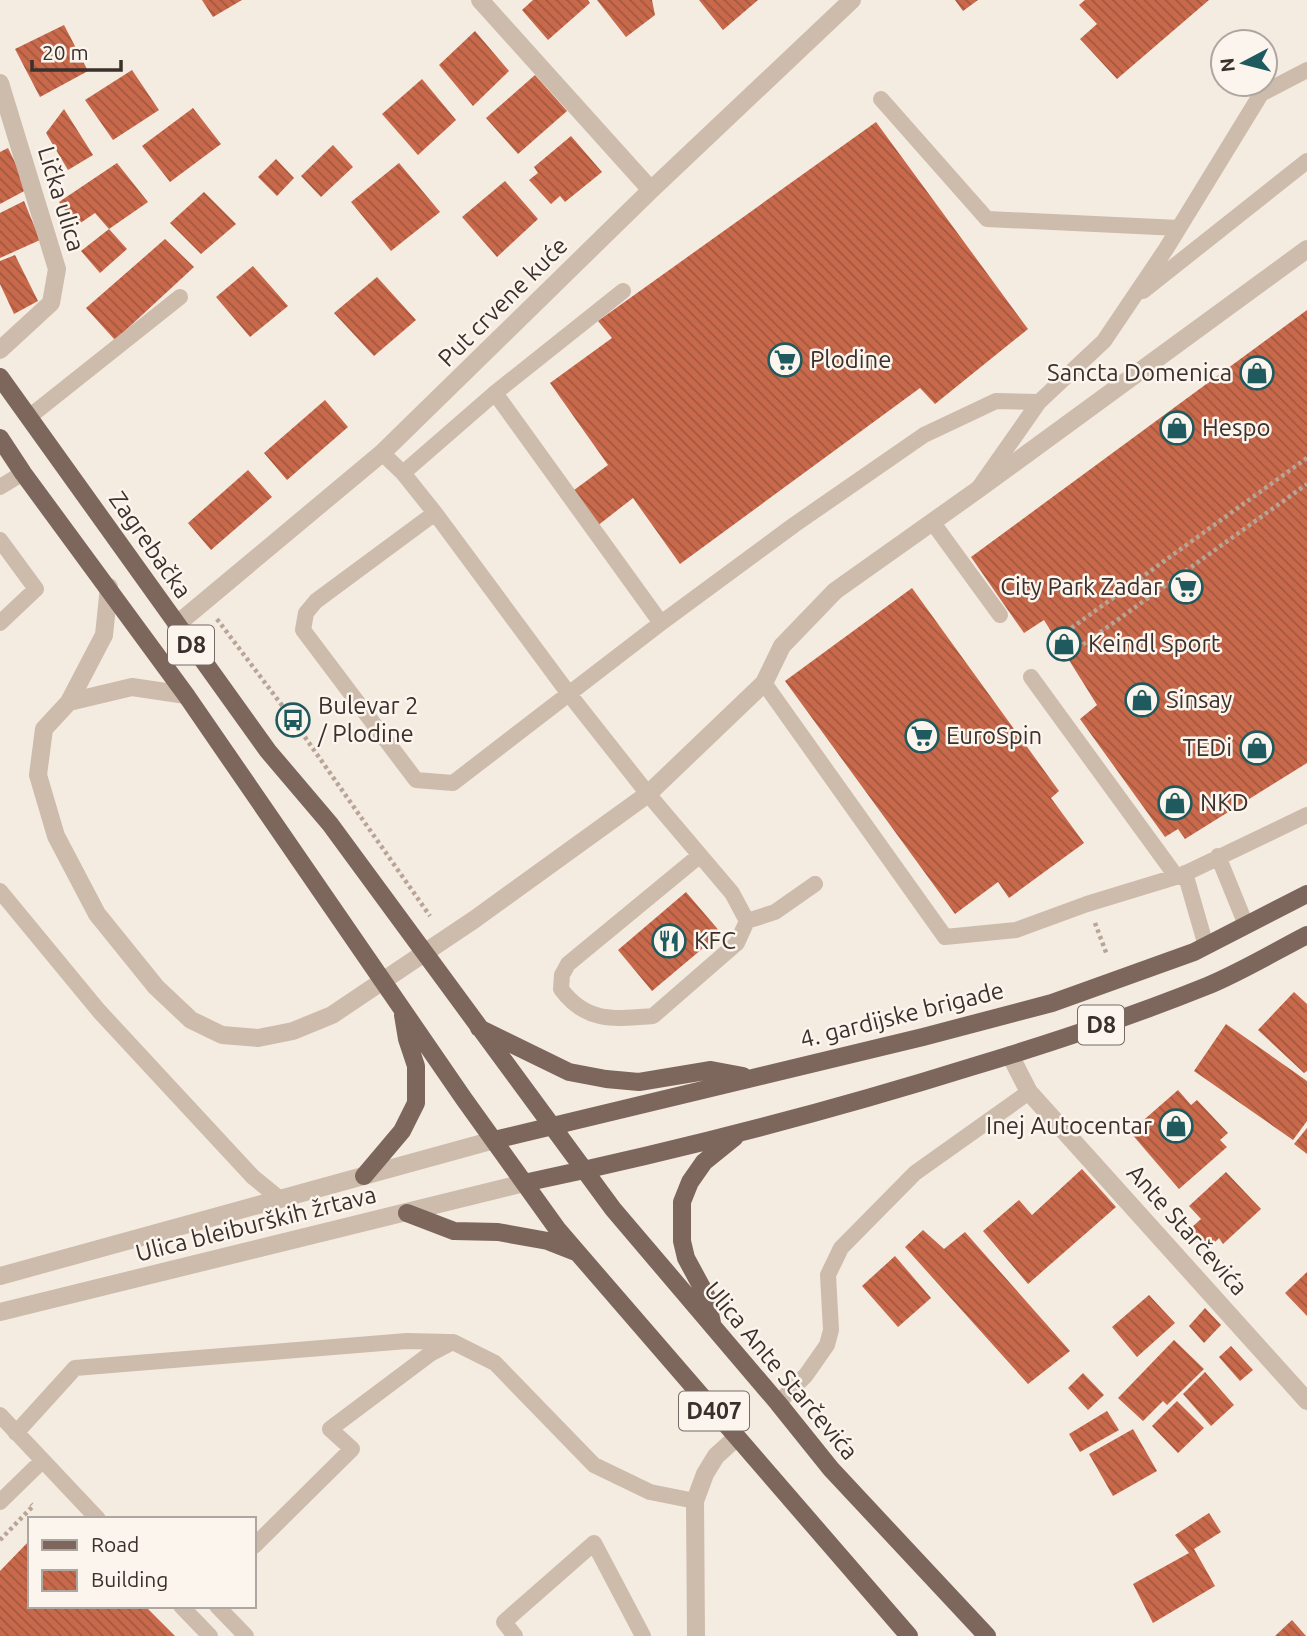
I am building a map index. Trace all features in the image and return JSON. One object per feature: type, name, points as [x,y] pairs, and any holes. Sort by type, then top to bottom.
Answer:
[{"type":"main road","name":"Zagrebačka","points":[[0,377],[268,751],[330,824],[477,1027]]},
{"type":"main road","name":"D8","points":[[0,438],[186,695],[351,932],[402,1011],[524,1183],[741,1132],[887,1093],[1074,1035],[1210,985],[1307,936]]},
{"type":"main road","name":"4. gardijske brigade","points":[[494,1140],[923,1037],[1052,1003],[1206,946],[1307,894]]},
{"type":"main road","points":[[365,1176],[402,1130],[416,1103],[416,1066],[407,1040],[402,1011]]},
{"type":"main road","name":"D8","points":[[477,1027],[569,1072],[606,1079],[639,1082],[711,1070],[750,1078]]},
{"type":"main road","name":"D8","points":[[477,1027],[551,1127]]},
{"type":"main road","name":"Ulica Ante Starčevića","points":[[551,1127],[613,1209],[831,1469],[986,1636]]},
{"type":"main road","points":[[713,1327],[706,1295],[686,1258],[682,1241],[682,1202],[690,1182],[704,1162],[741,1132]]},
{"type":"main road","name":"D407","points":[[524,1183],[558,1230],[909,1636]]},
{"type":"main road","points":[[407,1213],[454,1231],[498,1232],[548,1241],[579,1253]]},
{"type":"street","points":[[480,0],[651,190]]},
{"type":"street","name":"Put crvene kuće","points":[[176,625],[382,453],[651,190],[852,0]]},
{"type":"street","name":"Lička ulica","points":[[0,83],[57,270],[51,303],[0,351]]},
{"type":"street","points":[[109,587],[104,635],[68,702],[44,729],[38,775],[55,836],[97,914],[156,987],[191,1020],[222,1035],[258,1038],[293,1031],[332,1015],[475,919],[648,794],[764,683],[782,646],[835,591],[933,523],[1307,249]]},
{"type":"street","points":[[68,702],[132,687],[186,695]]},
{"type":"street","name":"Ante Starčevića","points":[[1010,1055],[1029,1092],[1307,1401]]},
{"type":"street","name":"Ulica bleiburških žrtava","points":[[0,1276],[494,1140]]},
{"type":"street","name":"Ulica bleiburških žrtava","points":[[0,1312],[524,1183]]},
{"type":"street","points":[[696,1636],[695,1500],[705,1474],[716,1456],[737,1437]]},
{"type":"lane","points":[[976,491],[1039,402],[1104,341],[1179,228],[1261,94],[1307,70]]},
{"type":"lane","points":[[881,99],[987,219],[1179,228]]},
{"type":"lane","points":[[1131,302],[1307,161]]},
{"type":"lane","points":[[403,473],[495,393],[623,291]]},
{"type":"lane","points":[[29,417],[180,297]]},
{"type":"lane","points":[[495,393],[661,623]]},
{"type":"lane","points":[[435,513],[316,601],[306,612],[303,630],[416,780],[453,783],[661,623],[794,525],[924,435],[996,401],[1039,402]]},
{"type":"lane","points":[[382,453],[403,473],[435,513],[569,694],[648,794],[732,893],[747,921]]},
{"type":"lane","points":[[0,487],[23,473]]},
{"type":"lane","points":[[933,523],[1000,615]]},
{"type":"lane","points":[[0,540],[36,589],[0,623]]},
{"type":"lane","points":[[1031,677],[1181,875],[1206,946]]},
{"type":"lane","points":[[764,683],[945,937],[1016,930],[1087,904],[1181,875],[1307,815]]},
{"type":"lane","points":[[699,856],[568,964],[562,975],[561,989],[573,1005],[598,1017],[653,1016],[737,943],[747,921],[775,912],[815,884]]},
{"type":"lane","points":[[1218,856],[1246,925]]},
{"type":"lane","points":[[0,891],[99,1011],[253,1177],[280,1199]]},
{"type":"lane","points":[[778,1403],[806,1375],[827,1345],[831,1330],[828,1275],[841,1248],[915,1173],[1029,1092]]},
{"type":"lane","points":[[16,1433],[75,1368],[407,1341],[453,1342],[495,1363],[594,1465],[650,1492],[695,1500]]},
{"type":"lane","points":[[256,1544],[352,1449],[330,1429],[430,1354],[453,1342]]},
{"type":"lane","points":[[0,1415],[96,1517]]},
{"type":"lane","points":[[0,1502],[42,1461]]},
{"type":"lane","points":[[515,1636],[505,1622],[594,1543],[643,1636]]},
{"type":"lane","points":[[183,1608],[210,1636]]},
{"type":"lane","points":[[219,1608],[246,1636]]},
{"type":"path","points":[[1307,458],[1070,629],[1081,646],[1307,484]]},
{"type":"path","points":[[204,601],[293,720],[412,890]]},
{"type":"path","points":[[1087,904],[1107,955]]},
{"type":"building","points":[[202,0],[242,0],[213,17]]},
{"type":"building","points":[[533,0],[588,0],[590,3],[548,40],[522,10]]},
{"type":"building","points":[[597,0],[652,0],[655,15],[626,37]]},
{"type":"building","points":[[699,0],[758,0],[723,30]]},
{"type":"building","points":[[955,0],[978,0],[963,11]]},
{"type":"building","points":[[1085,0],[1209,0],[1117,79],[1080,39],[1097,24],[1079,5]]},
{"type":"building","points":[[64,25],[88,71],[40,97],[15,49]]},
{"type":"building","points":[[475,31],[509,71],[473,106],[439,65]]},
{"type":"building","points":[[132,70],[159,110],[113,140],[85,100]]},
{"type":"building","points":[[535,75],[567,111],[518,154],[486,118]]},
{"type":"building","points":[[422,79],[456,120],[418,155],[382,114]]},
{"type":"building","points":[[193,108],[221,144],[170,182],[142,146]]},
{"type":"building","points":[[64,109],[93,155],[68,170],[46,133]]},
{"type":"building","name":"Plodine","points":[[876,122],[1028,329],[935,404],[920,388],[680,564],[633,498],[592,530],[566,496],[608,465],[550,383],[612,338],[598,321]]},
{"type":"building","points":[[571,136],[602,172],[565,202],[560,196],[551,204],[529,180],[538,173],[534,167]]},
{"type":"building","points":[[333,145],[353,167],[321,197],[301,176]]},
{"type":"building","points":[[8,148],[28,189],[0,204],[0,152]]},
{"type":"building","points":[[276,159],[294,178],[277,196],[258,177]]},
{"type":"building","points":[[117,163],[148,202],[109,229],[95,213],[76,226],[59,202]]},
{"type":"building","points":[[399,163],[440,212],[391,251],[351,202]]},
{"type":"building","points":[[505,181],[538,219],[497,257],[462,217]]},
{"type":"building","points":[[204,192],[236,224],[201,254],[170,223]]},
{"type":"building","points":[[24,201],[40,240],[0,258],[0,213]]},
{"type":"building","points":[[109,229],[127,249],[100,273],[81,251]]},
{"type":"building","points":[[165,239],[194,267],[115,340],[86,308]]},
{"type":"building","points":[[15,255],[38,301],[14,314],[0,284],[0,261]]},
{"type":"building","points":[[253,266],[288,306],[250,337],[216,297]]},
{"type":"building","points":[[377,277],[416,320],[374,356],[334,313]]},
{"type":"building","points":[[1307,310],[1307,763],[1185,839],[1178,829],[1165,837],[1080,719],[1097,705],[1044,620],[1024,633],[971,557]]},
{"type":"building","points":[[325,400],[348,427],[287,480],[264,453]]},
{"type":"building","points":[[248,470],[272,497],[211,550],[188,523]]},
{"type":"building","name":"EuroSpin","points":[[912,588],[1059,791],[1051,798],[1084,843],[1009,898],[998,882],[955,914],[785,681]]},
{"type":"building","name":"KFC","points":[[686,892],[721,933],[652,991],[618,950]]},
{"type":"building","points":[[1294,992],[1307,1004],[1307,1071],[1304,1073],[1258,1030]]},
{"type":"building","points":[[1226,1024],[1307,1081],[1307,1121],[1293,1140],[1194,1071]]},
{"type":"building","points":[[1178,1090],[1191,1105],[1197,1100],[1228,1133],[1220,1140],[1227,1147],[1179,1189],[1130,1132]]},
{"type":"building","points":[[1307,1128],[1307,1154],[1294,1144]]},
{"type":"building","points":[[1082,1169],[1116,1207],[1028,1284],[983,1231],[1019,1200],[1032,1215]]},
{"type":"building","points":[[1226,1172],[1261,1209],[1223,1244],[1219,1238],[1209,1248],[1191,1228],[1201,1219],[1189,1206]]},
{"type":"building","points":[[923,1230],[944,1249],[965,1232],[1070,1351],[1028,1384],[905,1247]]},
{"type":"building","points":[[895,1256],[931,1298],[898,1327],[862,1286]]},
{"type":"building","points":[[1307,1272],[1307,1316],[1285,1293]]},
{"type":"building","points":[[1149,1295],[1175,1323],[1137,1357],[1112,1327]]},
{"type":"building","points":[[1205,1308],[1221,1325],[1204,1343],[1189,1326]]},
{"type":"building","points":[[1174,1340],[1204,1369],[1167,1405],[1163,1401],[1143,1421],[1118,1398]]},
{"type":"building","points":[[1231,1346],[1253,1370],[1240,1381],[1219,1357]]},
{"type":"building","points":[[1205,1372],[1234,1405],[1211,1426],[1183,1394]]},
{"type":"building","points":[[1083,1373],[1104,1395],[1088,1410],[1068,1388]]},
{"type":"building","points":[[1177,1401],[1204,1428],[1178,1453],[1152,1426]]},
{"type":"building","points":[[1107,1411],[1119,1430],[1080,1452],[1069,1434]]},
{"type":"building","points":[[1133,1429],[1157,1471],[1113,1496],[1089,1454]]},
{"type":"building","points":[[1209,1513],[1221,1532],[1194,1549],[1215,1586],[1153,1623],[1133,1584],[1189,1553],[1175,1535]]},
{"type":"building","points":[[28,1542],[28,1608],[147,1608],[175,1636],[0,1636],[0,1571]]},
{"type":"building","points":[[1292,1620],[1306,1636],[1275,1636]]},
{"type":"place","name":"Plodine","points":[[785,360]]},
{"type":"place","name":"Sancta Domenica","points":[[1257,373]]},
{"type":"place","name":"Hespo","points":[[1177,428]]},
{"type":"place","name":"City Park Zadar","points":[[1186,587]]},
{"type":"place","name":"Keindl Sport","points":[[1064,644]]},
{"type":"place","name":"Sinsay","points":[[1142,700]]},
{"type":"place","name":"Bulevar 2 / Plodine","points":[[293,720]]},
{"type":"place","name":"EuroSpin","points":[[922,736]]},
{"type":"place","name":"TEDi","points":[[1257,748]]},
{"type":"place","name":"NKD","points":[[1175,803]]},
{"type":"place","name":"KFC","points":[[669,941]]},
{"type":"place","name":"Inej Autocentar","points":[[1176,1126]]}]
